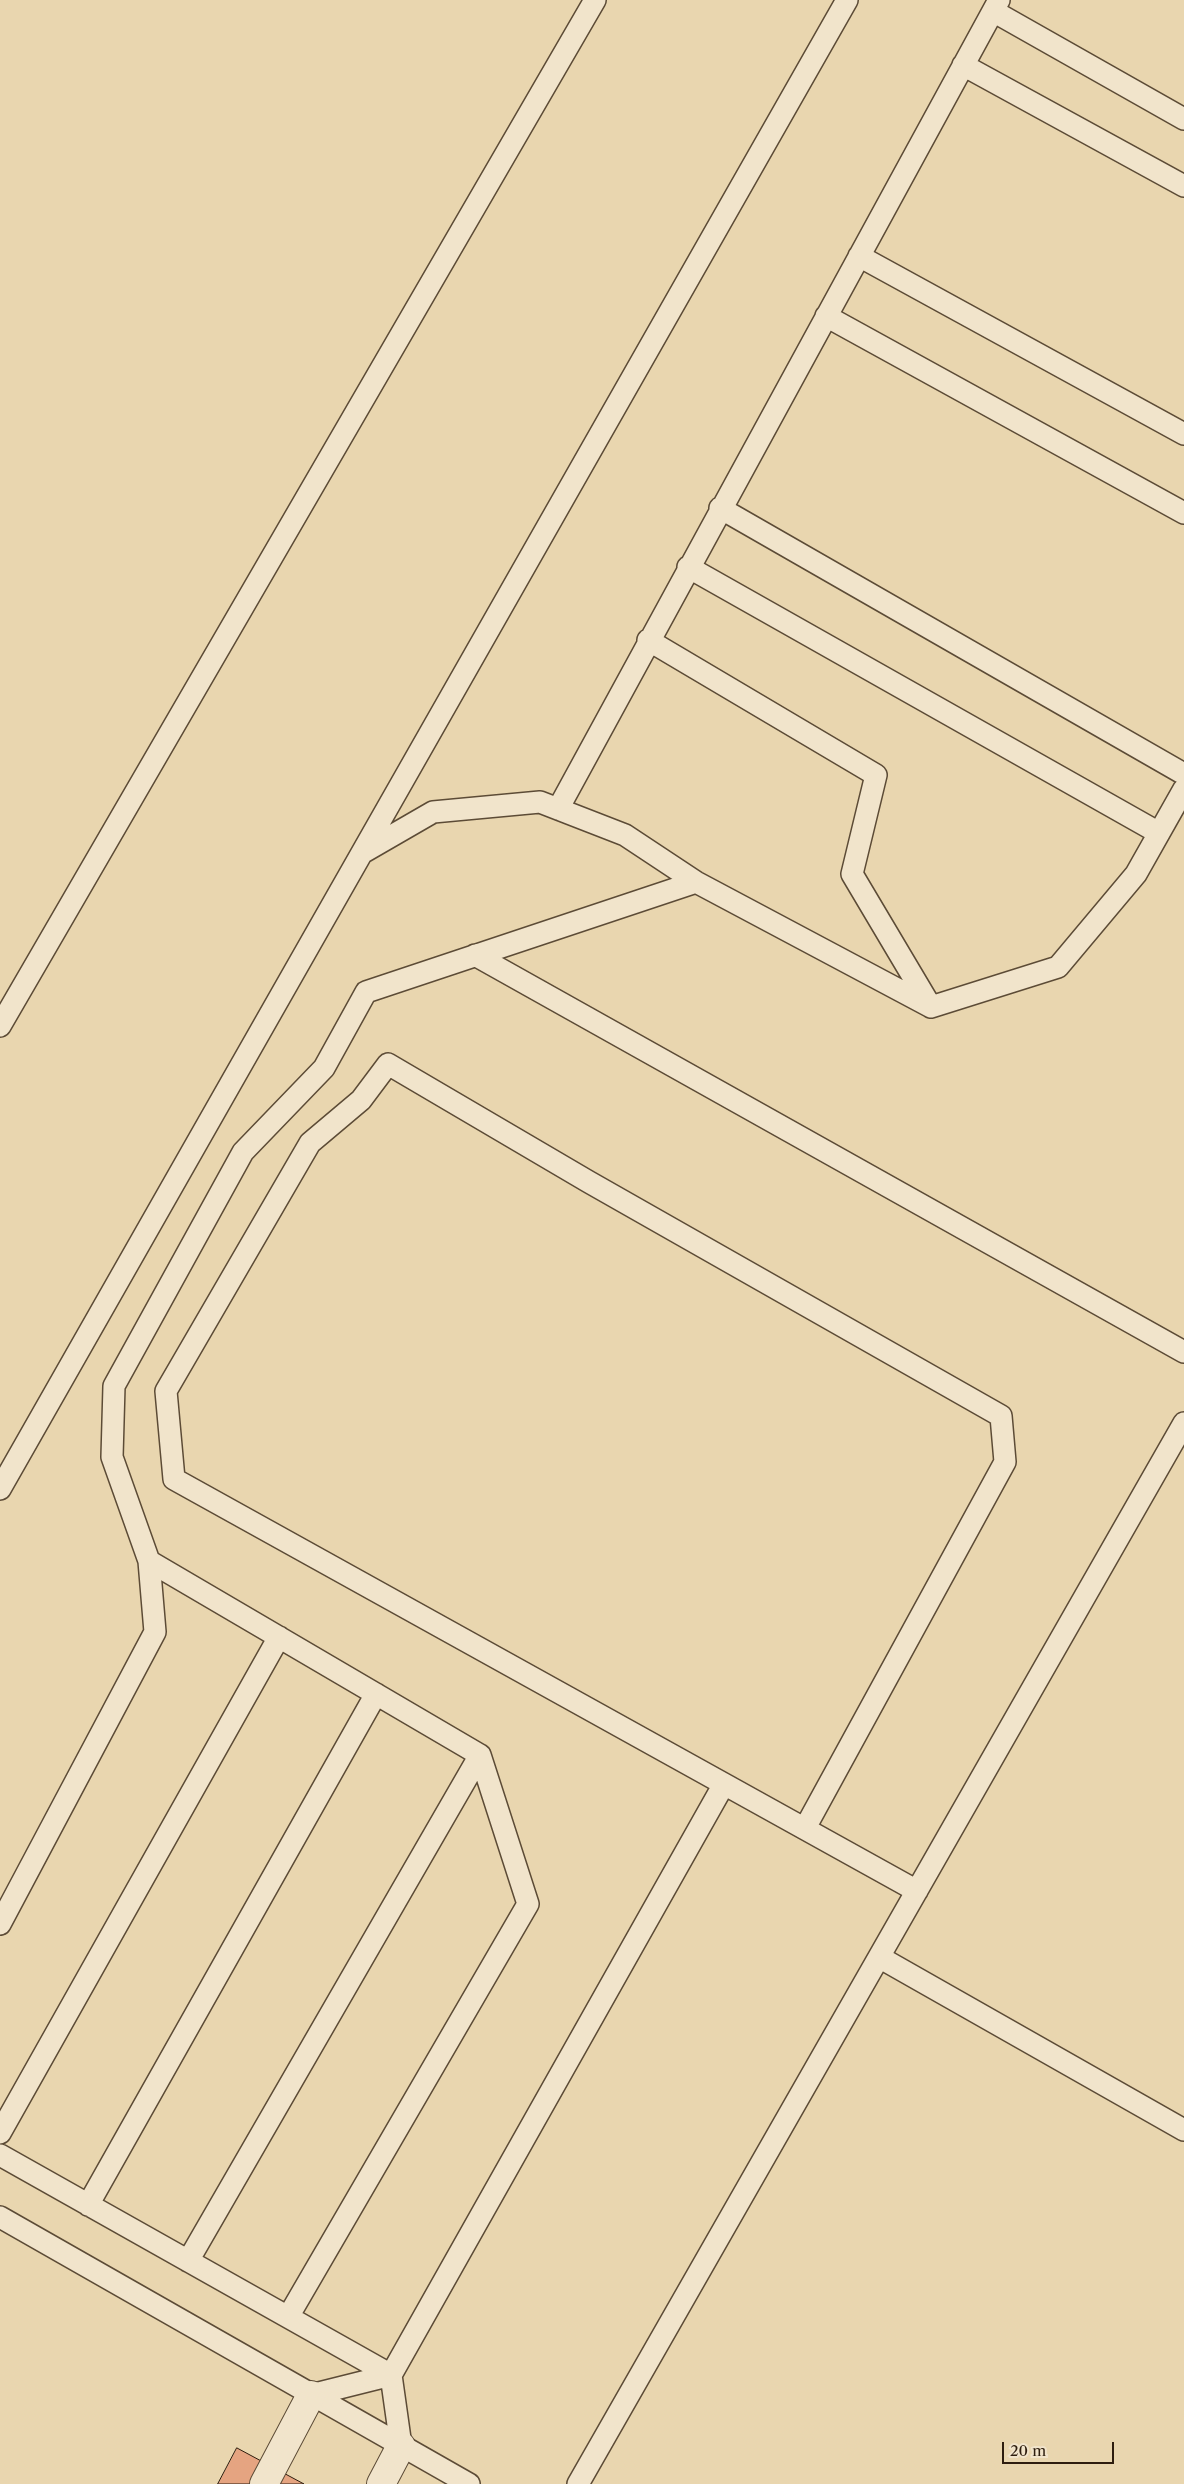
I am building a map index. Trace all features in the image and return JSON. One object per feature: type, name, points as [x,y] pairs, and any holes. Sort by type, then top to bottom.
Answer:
[{"type":"street","points":[[264,2484],[312,2394]]},
{"type":"street","points":[[381,2484],[401,2446]]},
{"type":"lane","points":[[0,1026],[596,0]]},
{"type":"lane","points":[[0,1488],[847,0]]},
{"type":"lane","points":[[558,809],[648,640],[996,6],[1184,119]]},
{"type":"lane","points":[[963,65],[1184,186]]},
{"type":"lane","points":[[859,256],[1184,434]]},
{"type":"lane","points":[[826,316],[1184,513]]},
{"type":"lane","points":[[720,508],[1184,774]]},
{"type":"lane","points":[[688,568],[1159,833]]},
{"type":"lane","points":[[648,640],[876,775],[852,874],[931,1007]]},
{"type":"lane","points":[[362,853],[433,812],[540,802],[625,835],[696,882],[931,1007],[1058,966],[1136,874],[1184,789]]},
{"type":"lane","points":[[0,1924],[155,1632],[149,1561],[112,1457],[114,1386],[243,1152],[324,1068],[366,992],[696,882]]},
{"type":"lane","points":[[475,955],[1184,1352]]},
{"type":"lane","points":[[804,1828],[1005,1462],[1001,1416],[589,1182],[388,1064],[360,1100],[310,1143],[166,1391],[174,1479],[917,1891]]},
{"type":"lane","points":[[578,2484],[1184,1423]]},
{"type":"lane","points":[[149,1561],[480,1754],[528,1904],[288,2317]]},
{"type":"lane","points":[[0,2133],[279,1637]]},
{"type":"lane","points":[[88,2205],[376,1694]]},
{"type":"lane","points":[[188,2261],[480,1754]]},
{"type":"lane","points":[[401,2446],[391,2376],[724,1784]]},
{"type":"lane","points":[[879,1957],[1184,2130]]},
{"type":"lane","points":[[0,2155],[391,2376]]},
{"type":"lane","points":[[0,2217],[469,2484]]},
{"type":"lane","points":[[312,2394],[391,2376]]},
{"type":"building","points":[[237,2448],[304,2484],[218,2484]]}]
